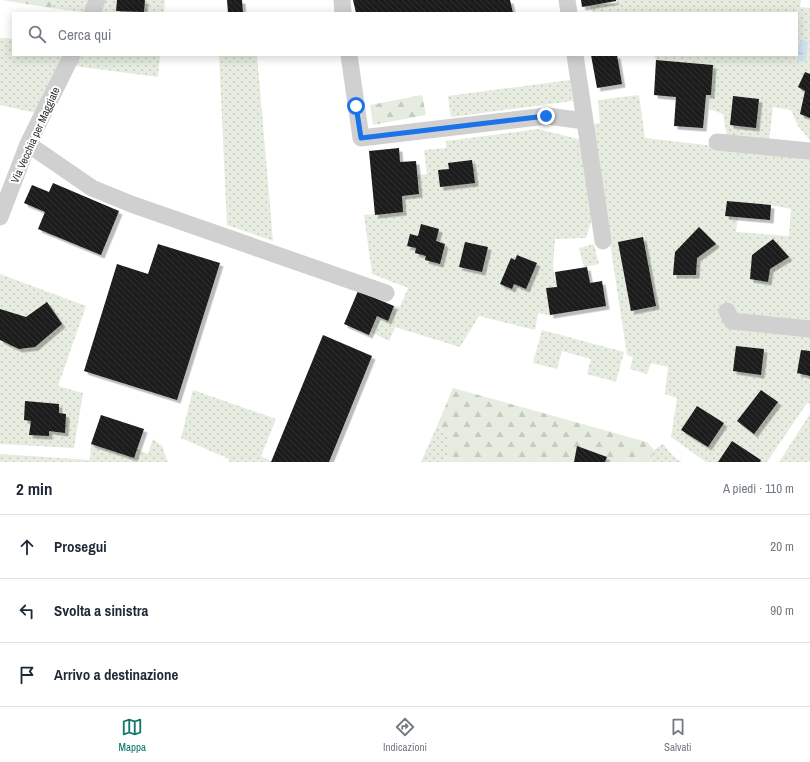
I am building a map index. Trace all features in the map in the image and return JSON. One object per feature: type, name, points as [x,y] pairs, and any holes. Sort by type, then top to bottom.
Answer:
[{"type":"street","points":[[92,12],[97,0]]},
{"type":"street","points":[[342,0],[343,12]]},
{"type":"street","points":[[567,0],[569,12]]},
{"type":"street","name":"Via Vecchia per Maggiate","points":[[0,217],[28,144],[72,56]]},
{"type":"street","points":[[349,56],[361,138],[546,116],[585,122]]},
{"type":"street","points":[[575,56],[603,241]]},
{"type":"street","points":[[717,142],[810,151]]},
{"type":"street","points":[[28,144],[92,188],[139,206],[386,292]]},
{"type":"street","points":[[726,311],[732,321],[810,329]]},
{"type":"green space","points":[[2,0],[55,0],[51,8]]},
{"type":"green space","points":[[55,0],[88,0],[83,12],[51,8]]},
{"type":"green space","points":[[103,0],[165,0],[164,12],[97,12]]},
{"type":"green space","points":[[581,0],[801,0],[800,7],[810,8],[810,140],[798,126],[791,110],[773,107],[769,140],[727,136],[723,114],[709,109],[713,65],[656,60],[654,56],[798,56],[798,12],[592,12],[590,5]]},
{"type":"green space","points":[[0,38],[12,39],[12,56],[64,56],[36,113],[0,105]]},
{"type":"green space","points":[[78,56],[160,56],[158,77],[74,66]]},
{"type":"green space","points":[[219,56],[257,56],[273,241],[227,225]]},
{"type":"green space","points":[[570,80],[573,101],[451,117],[448,96]]},
{"type":"green space","points":[[422,95],[426,115],[373,125],[370,105]]},
{"type":"green space","points":[[639,95],[645,138],[810,157],[810,404],[807,403],[767,462],[706,462],[671,437],[677,398],[665,394],[668,367],[651,363],[647,374],[630,369],[633,357],[627,355],[592,124],[600,123],[598,100]],"holes":[[[727,201],[771,205],[791,209],[789,236],[736,232],[738,217]]]},
{"type":"green space","points":[[538,129],[582,140],[592,218],[586,238],[555,239],[553,266],[557,287],[546,288],[550,315],[538,313],[535,330],[479,316],[460,347],[395,327],[389,341],[371,332],[377,316],[388,321],[394,306],[400,307],[408,288],[372,274],[364,215],[403,212],[402,196],[419,194],[417,175],[427,174],[424,150],[446,148],[446,141]]},
{"type":"green space","points":[[594,244],[599,264],[584,267],[579,248]]},
{"type":"green space","points":[[0,274],[86,306],[58,386],[83,393],[74,448],[0,444]]},
{"type":"green space","points":[[542,330],[624,352],[616,382],[587,374],[591,359],[562,351],[557,369],[533,363]]},
{"type":"green space","points":[[453,388],[647,442],[654,450],[650,462],[446,462],[450,436],[437,426]]},
{"type":"green space","points":[[193,390],[276,419],[261,456],[272,462],[229,462],[229,459],[181,438]]},
{"type":"green space","points":[[810,414],[810,462],[779,462]]},
{"type":"green space","points":[[437,426],[450,436],[446,462],[421,462]]},
{"type":"green space","points":[[153,439],[162,446],[168,462],[0,462],[0,454],[90,460],[91,444],[137,449],[148,454]]},
{"type":"green space","points":[[663,444],[675,458],[682,462],[650,462],[654,450]]},
{"type":"water","points":[[800,40],[808,41],[806,62],[797,61]]},
{"type":"building","points":[[117,0],[145,0],[144,12],[116,11]]},
{"type":"building","points":[[227,0],[242,0],[243,12],[228,12]]},
{"type":"building","points":[[353,0],[510,0],[513,12],[356,12]]},
{"type":"building","points":[[581,0],[616,0],[616,1],[582,7]]},
{"type":"building","points":[[591,56],[617,56],[622,84],[597,88]]},
{"type":"building","points":[[656,60],[713,65],[711,95],[706,95],[703,128],[674,126],[676,97],[654,95]]},
{"type":"building","points":[[805,72],[810,74],[810,118],[800,114],[805,91],[798,87]]},
{"type":"building","points":[[733,96],[759,99],[756,128],[730,125]]},
{"type":"building","points":[[399,148],[400,162],[416,161],[419,194],[402,196],[403,212],[375,215],[369,151]]},
{"type":"building","points":[[472,160],[475,183],[440,187],[438,170],[449,169],[448,163]]},
{"type":"building","points":[[53,183],[119,211],[101,255],[38,229],[45,212],[24,203],[32,185],[49,192]]},
{"type":"building","points":[[727,201],[771,205],[770,220],[725,216]]},
{"type":"building","points":[[421,224],[439,229],[436,241],[445,244],[440,264],[425,260],[426,256],[415,253],[416,248],[407,246],[410,234],[418,236]]},
{"type":"building","points":[[699,227],[716,244],[697,258],[696,275],[673,275],[675,252]]},
{"type":"building","points":[[643,237],[656,306],[631,311],[618,242]]},
{"type":"building","points":[[773,239],[789,257],[770,269],[768,282],[750,279],[752,255]]},
{"type":"building","points":[[465,242],[488,247],[482,272],[459,267]]},
{"type":"building","points":[[158,244],[220,263],[177,400],[84,371],[117,264],[148,274]]},
{"type":"building","points":[[517,255],[537,263],[526,289],[514,284],[512,289],[500,284],[511,258],[515,260]]},
{"type":"building","points":[[587,267],[590,283],[602,281],[606,306],[550,315],[546,288],[557,287],[555,272]]},
{"type":"building","points":[[358,291],[394,306],[388,321],[377,316],[369,335],[344,324]]},
{"type":"building","points":[[47,302],[62,324],[35,347],[19,349],[0,340],[0,309],[26,317]]},
{"type":"building","points":[[323,335],[372,356],[329,462],[271,462]]},
{"type":"building","points":[[736,346],[764,349],[761,375],[733,371]]},
{"type":"building","points":[[801,350],[810,351],[810,376],[797,373]]},
{"type":"building","points":[[761,390],[778,402],[754,434],[737,421]]},
{"type":"building","points":[[25,401],[59,404],[59,413],[66,414],[65,433],[49,431],[49,436],[29,435],[31,421],[24,420]]},
{"type":"building","points":[[697,406],[724,423],[708,447],[681,430]]},
{"type":"building","points":[[101,415],[144,429],[134,458],[91,444]]},
{"type":"building","points":[[732,441],[761,460],[760,462],[718,462]]},
{"type":"building","points":[[577,446],[607,457],[605,462],[574,462]]},
{"type":"route","points":[[356,106],[361,138],[546,116]]}]
